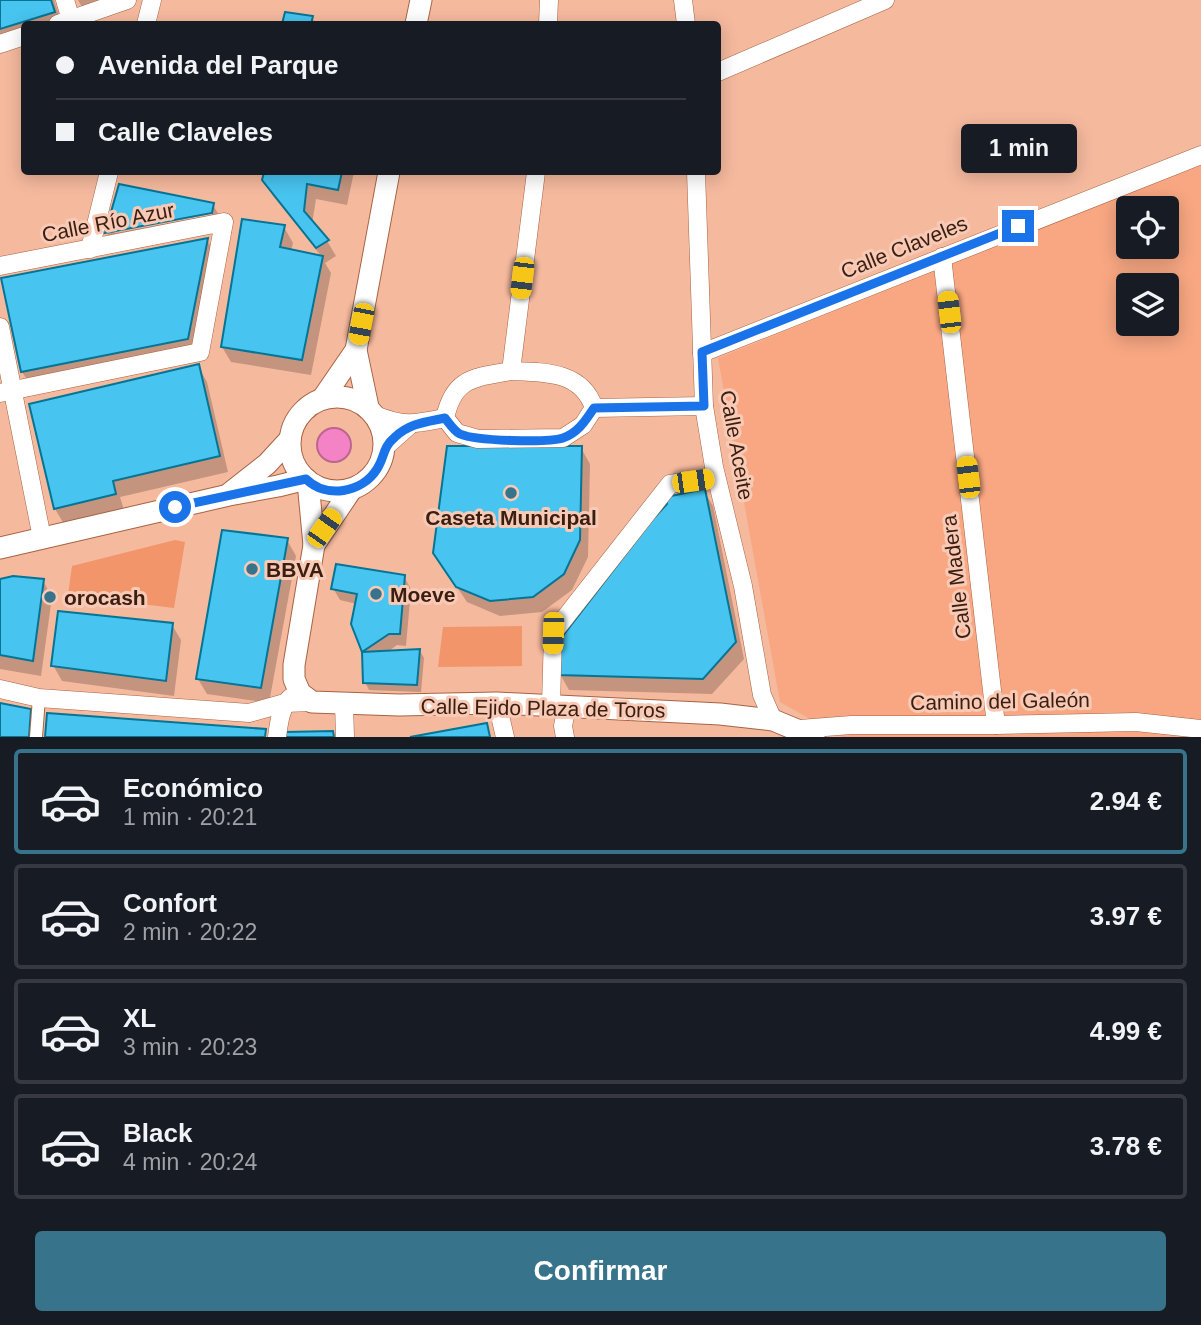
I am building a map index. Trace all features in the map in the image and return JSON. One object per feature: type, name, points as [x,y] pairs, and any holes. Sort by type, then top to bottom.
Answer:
[{"type":"street","points":[[65,0],[65,21]]},
{"type":"street","points":[[68,21],[127,0]]},
{"type":"street","points":[[147,21],[152,0]]},
{"type":"street","points":[[417,21],[421,0]]},
{"type":"street","points":[[548,21],[549,0]]},
{"type":"street","points":[[683,0],[686,21]]},
{"type":"street","points":[[721,71],[885,0]]},
{"type":"street","points":[[0,44],[21,37]]},
{"type":"street","name":"Calle Claveles","points":[[702,352],[1201,155]]},
{"type":"street","points":[[90,249],[108,175]]},
{"type":"street","points":[[229,495],[273,458],[289,439],[301,412],[323,398],[356,349],[388,175]]},
{"type":"street","points":[[511,371],[536,175]]},
{"type":"street","name":"Calle Aceite","points":[[696,175],[704,406],[716,477],[743,586],[762,695],[774,720]]},
{"type":"street","name":"Calle Río Azur","points":[[0,266],[224,222],[200,352],[6,392]]},
{"type":"street","name":"Calle Madera","points":[[942,257],[996,725]]},
{"type":"street","points":[[0,327],[6,392],[42,538]]},
{"type":"street","points":[[289,439],[293,463],[307,480],[329,491],[351,489],[370,478],[377,469],[384,448],[384,436],[371,411],[356,349]]},
{"type":"street","points":[[445,418],[449,399],[459,386],[480,377],[511,371],[540,372],[572,379],[589,394],[594,408]]},
{"type":"street","points":[[323,398],[346,397],[393,422],[410,425],[445,418]]},
{"type":"street","points":[[594,408],[704,406]]},
{"type":"street","points":[[445,418],[457,433],[478,439],[563,438],[583,425],[594,408]]},
{"type":"street","points":[[384,448],[410,425]]},
{"type":"street","points":[[565,737],[559,705],[553,633],[670,484],[716,477]]},
{"type":"street","points":[[0,548],[229,495],[307,480]]},
{"type":"street","points":[[277,737],[279,721],[299,700],[294,665],[314,545],[307,480]]},
{"type":"street","points":[[314,545],[351,489]]},
{"type":"street","name":"Calle Ejido Plaza de Toros","points":[[0,690],[39,698],[249,713],[299,700],[438,705],[559,705],[720,714],[774,720],[807,733]]},
{"type":"street","points":[[36,737],[39,698]]},
{"type":"street","points":[[344,703],[345,737]]},
{"type":"street","points":[[497,703],[505,737]]},
{"type":"street","name":"Camino del Galeón","points":[[807,733],[851,724],[1136,722],[1201,729]]},
{"type":"shaded area","points":[[1201,164],[1201,737],[842,737],[780,702],[718,358],[1116,198],[1116,259],[1179,259],[1179,196],[1121,196]]},
{"type":"shaded area","points":[[334,428],[346,433],[351,445],[346,457],[334,462],[322,457],[317,445],[322,433]]},
{"type":"shaded area","points":[[175,540],[185,542],[174,608],[68,595],[72,566]]},
{"type":"shaded area","points":[[522,626],[522,666],[438,667],[443,627]]},
{"type":"building","points":[[0,0],[51,0],[55,12],[0,29]]},
{"type":"building","points":[[285,12],[313,16],[312,21],[283,21]]},
{"type":"building","points":[[263,175],[341,175],[338,190],[307,184],[304,211],[329,240],[316,248],[262,180]]},
{"type":"building","points":[[119,184],[214,203],[212,213],[105,233]]},
{"type":"building","points":[[242,219],[285,225],[280,247],[323,256],[302,360],[221,347]]},
{"type":"building","points":[[208,238],[188,339],[21,372],[1,278]]},
{"type":"building","points":[[199,364],[220,456],[113,481],[116,494],[54,509],[29,404]]},
{"type":"building","name":"Caseta Municipal","points":[[447,446],[582,446],[580,540],[564,574],[533,597],[490,601],[456,587],[433,553]]},
{"type":"building","points":[[705,489],[736,642],[703,679],[558,675],[562,637],[667,504],[666,497]]},
{"type":"building","points":[[222,530],[288,538],[261,688],[196,679]]},
{"type":"building","points":[[336,564],[405,575],[400,634],[389,634],[362,652],[351,624],[357,594],[331,589]]},
{"type":"building","points":[[13,576],[44,579],[33,661],[0,655],[0,579]]},
{"type":"building","points":[[58,611],[173,623],[166,681],[51,666]]},
{"type":"building","points":[[420,649],[417,685],[363,683],[362,652]]},
{"type":"building","points":[[0,703],[31,709],[29,737],[0,737]]},
{"type":"building","points":[[47,713],[266,729],[265,737],[45,737]]},
{"type":"building","points":[[487,723],[490,737],[410,737]]},
{"type":"building","points":[[333,731],[334,737],[285,737],[285,732]]},
{"type":"place","name":"Caseta Municipal","points":[[511,493]]},
{"type":"place","name":"BBVA","points":[[252,569]]},
{"type":"place","name":"Moeve","points":[[376,594]]},
{"type":"place","name":"orocash","points":[[50,597]]},
{"type":"route","points":[[175,507],[306,479],[329,491],[351,489],[370,478],[382,459],[384,448],[410,425],[445,418],[457,433],[478,439],[532,440],[563,438],[583,425],[594,408],[704,406],[702,352],[1018,226]]}]
